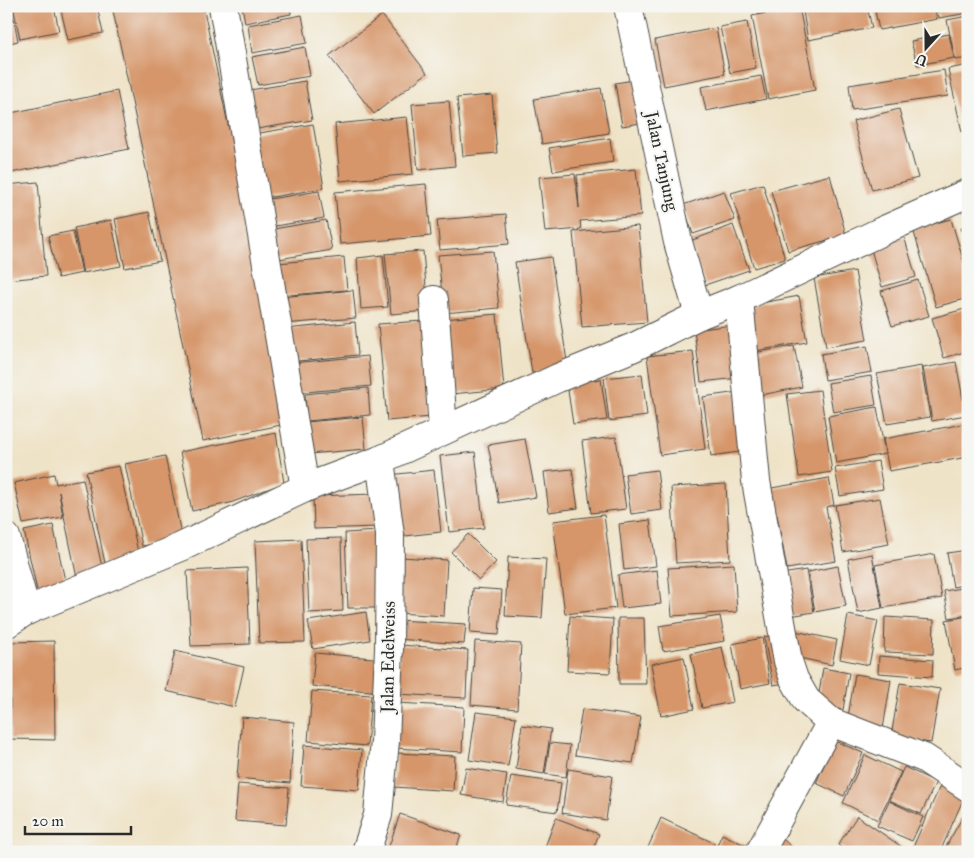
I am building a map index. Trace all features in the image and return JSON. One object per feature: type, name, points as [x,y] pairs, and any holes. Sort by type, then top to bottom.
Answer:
[{"type":"street","points":[[222,6],[305,488]]},
{"type":"street","name":"Jalan Tanjung","points":[[628,6],[678,242],[699,315]]},
{"type":"street","points":[[6,536],[16,617],[181,547],[305,488],[380,460],[558,378],[634,347],[699,315],[739,299],[882,231],[968,193]]},
{"type":"street","points":[[739,299],[756,481],[788,661],[794,679],[806,700],[831,722],[924,758],[968,787]]},
{"type":"street","points":[[434,300],[443,430]]},
{"type":"street","name":"Jalan Edelweiss","points":[[366,852],[378,815],[385,742],[388,668],[390,535],[380,460]]},
{"type":"street","points":[[760,852],[831,722]]},
{"type":"building","points":[[6,6],[11,6],[18,41],[6,44]]},
{"type":"building","points":[[13,6],[54,6],[59,31],[20,39]]},
{"type":"building","points":[[60,6],[97,6],[103,33],[68,40]]},
{"type":"building","points":[[112,6],[203,6],[291,423],[203,441]]},
{"type":"building","points":[[242,6],[290,6],[291,14],[245,23]]},
{"type":"building","points":[[799,6],[815,90],[768,99],[752,16]]},
{"type":"building","points":[[802,6],[867,6],[872,28],[808,40]]},
{"type":"building","points":[[874,6],[934,6],[937,19],[879,30]]},
{"type":"building","points":[[937,6],[968,6],[968,13],[939,18]]},
{"type":"building","points":[[302,15],[307,43],[252,53],[248,25]]},
{"type":"building","points":[[382,15],[427,73],[374,114],[329,56]]},
{"type":"building","points":[[968,16],[968,58],[955,60],[947,20]]},
{"type":"building","points":[[747,22],[756,68],[730,73],[720,27]]},
{"type":"building","points":[[716,28],[725,74],[664,86],[655,40]]},
{"type":"building","points":[[949,34],[954,58],[917,65],[911,41]]},
{"type":"building","points":[[305,47],[310,76],[258,85],[252,57]]},
{"type":"building","points":[[968,65],[968,131],[962,132],[948,69]]},
{"type":"building","points":[[944,70],[948,96],[852,110],[849,85]]},
{"type":"building","points":[[761,76],[766,99],[706,111],[701,87]]},
{"type":"building","points":[[640,79],[647,122],[622,126],[615,83]]},
{"type":"building","points":[[305,81],[312,120],[257,129],[250,90]]},
{"type":"building","points":[[601,88],[609,133],[542,144],[534,99]]},
{"type":"building","points":[[117,91],[129,149],[6,174],[6,114]]},
{"type":"building","points":[[492,95],[497,153],[463,156],[457,98]]},
{"type":"building","points":[[449,101],[455,166],[418,170],[412,104]]},
{"type":"building","points":[[899,109],[918,178],[872,190],[853,121]]},
{"type":"building","points":[[407,117],[413,174],[340,181],[335,124]]},
{"type":"building","points":[[313,124],[324,188],[260,199],[248,135]]},
{"type":"building","points":[[610,138],[613,162],[553,171],[549,148]]},
{"type":"building","points":[[636,169],[641,216],[580,221],[581,229],[545,232],[539,177],[575,174],[579,208],[577,175]]},
{"type":"building","points":[[830,175],[846,235],[788,251],[771,191]]},
{"type":"building","points":[[38,182],[46,276],[7,280],[6,185]]},
{"type":"building","points":[[426,184],[431,236],[340,244],[335,192]]},
{"type":"building","points":[[763,184],[785,259],[754,268],[731,193]]},
{"type":"building","points":[[319,191],[324,218],[269,227],[264,200]]},
{"type":"building","points":[[724,191],[735,220],[693,234],[683,205]]},
{"type":"building","points":[[149,212],[160,261],[125,268],[115,219]]},
{"type":"building","points":[[506,214],[509,244],[440,250],[437,220]]},
{"type":"building","points":[[951,219],[968,276],[968,298],[936,307],[913,229]]},
{"type":"building","points":[[111,220],[121,266],[83,273],[74,228]]},
{"type":"building","points":[[326,220],[332,250],[273,260],[268,230]]},
{"type":"building","points":[[733,225],[749,270],[705,285],[690,241]]},
{"type":"building","points":[[638,226],[647,322],[582,327],[573,232]]},
{"type":"building","points":[[968,226],[968,247],[967,248],[961,228]]},
{"type":"building","points":[[73,231],[82,273],[58,278],[48,236]]},
{"type":"building","points":[[904,236],[916,277],[882,287],[870,246]]},
{"type":"building","points":[[423,251],[428,311],[391,314],[385,254]]},
{"type":"building","points":[[493,251],[499,308],[444,313],[438,255]]},
{"type":"building","points":[[383,255],[388,307],[361,309],[357,258]]},
{"type":"building","points":[[344,257],[347,290],[280,296],[278,263]]},
{"type":"building","points":[[551,257],[568,368],[532,373],[515,262]]},
{"type":"building","points":[[855,271],[867,340],[826,347],[814,278]]},
{"type":"building","points":[[918,280],[929,316],[892,326],[881,291]]},
{"type":"building","points":[[353,290],[356,318],[283,324],[280,297]]},
{"type":"building","points":[[799,296],[807,342],[755,351],[746,306]]},
{"type":"building","points":[[968,308],[968,351],[944,358],[932,318]]},
{"type":"building","points":[[497,314],[504,389],[451,394],[444,319]]},
{"type":"building","points":[[423,321],[431,417],[387,421],[378,324]]},
{"type":"building","points":[[355,322],[358,355],[288,362],[285,329]]},
{"type":"building","points":[[732,325],[739,378],[701,382],[694,330]]},
{"type":"building","points":[[794,346],[802,387],[761,395],[753,353]]},
{"type":"building","points":[[867,346],[872,372],[825,380],[821,354]]},
{"type":"building","points":[[693,351],[705,449],[660,455],[647,356]]},
{"type":"building","points":[[368,356],[371,386],[295,393],[292,363]]},
{"type":"building","points":[[956,362],[966,415],[932,421],[923,368]]},
{"type":"building","points":[[921,366],[930,417],[887,424],[877,374]]},
{"type":"building","points":[[642,374],[647,416],[609,421],[604,378]]},
{"type":"building","points":[[871,376],[876,405],[833,412],[828,383]]},
{"type":"building","points":[[601,379],[607,420],[573,424],[567,384]]},
{"type":"building","points":[[368,388],[370,415],[307,421],[305,394]]},
{"type":"building","points":[[820,390],[832,472],[799,477],[787,394]]},
{"type":"building","points":[[738,392],[746,451],[711,456],[703,397]]},
{"type":"building","points":[[877,407],[885,454],[836,463],[828,416]]},
{"type":"building","points":[[363,417],[366,449],[309,454],[306,422]]},
{"type":"building","points":[[963,424],[968,457],[889,471],[883,439]]},
{"type":"building","points":[[276,433],[284,483],[230,503],[192,511],[180,452]]},
{"type":"building","points":[[616,437],[626,509],[591,513],[582,441]]},
{"type":"building","points":[[525,439],[536,497],[499,503],[488,445]]},
{"type":"building","points":[[475,452],[484,528],[449,532],[440,456]]},
{"type":"building","points":[[165,456],[182,539],[142,546],[125,464]]},
{"type":"building","points":[[878,461],[883,489],[840,496],[835,468]]},
{"type":"building","points":[[119,466],[140,561],[106,568],[86,472]]},
{"type":"building","points":[[572,469],[578,508],[549,512],[544,472]]},
{"type":"building","points":[[434,470],[441,532],[396,537],[389,475]]},
{"type":"building","points":[[657,470],[662,510],[631,514],[625,474]]},
{"type":"building","points":[[54,474],[56,484],[83,479],[103,572],[77,578],[59,492],[63,517],[23,524],[14,483]]},
{"type":"building","points":[[829,478],[834,505],[826,507],[836,561],[787,569],[777,515],[772,516],[766,489]]},
{"type":"building","points":[[726,484],[730,560],[676,563],[671,487]]},
{"type":"building","points":[[377,494],[378,527],[314,529],[313,496]]},
{"type":"building","points":[[880,498],[889,544],[843,552],[835,505]]},
{"type":"building","points":[[604,515],[616,608],[565,614],[553,521]]},
{"type":"building","points":[[650,520],[656,566],[624,570],[619,524]]},
{"type":"building","points":[[53,525],[67,590],[38,595],[24,531]]},
{"type":"building","points":[[378,531],[382,608],[348,608],[345,533]]},
{"type":"building","points":[[468,534],[496,562],[479,580],[451,552]]},
{"type":"building","points":[[341,538],[343,611],[309,613],[306,539]]},
{"type":"building","points":[[301,539],[305,642],[259,643],[255,541]]},
{"type":"building","points":[[968,550],[968,584],[953,587],[947,553]]},
{"type":"building","points":[[872,554],[882,608],[858,613],[848,559]]},
{"type":"building","points":[[934,554],[942,598],[883,608],[875,565]]},
{"type":"building","points":[[401,557],[447,560],[444,616],[398,613]]},
{"type":"building","points":[[508,557],[546,559],[542,618],[505,616]]},
{"type":"building","points":[[734,564],[737,612],[672,616],[668,568]]},
{"type":"building","points":[[838,566],[846,606],[815,612],[808,572]]},
{"type":"building","points":[[247,568],[250,644],[191,646],[187,571]]},
{"type":"building","points":[[657,570],[661,604],[622,608],[618,575]]},
{"type":"building","points":[[806,570],[814,612],[790,616],[782,574]]},
{"type":"building","points":[[968,587],[968,615],[949,618],[944,591]]},
{"type":"building","points":[[473,588],[502,590],[499,635],[470,633]]},
{"type":"building","points":[[366,612],[370,640],[313,649],[308,621]]},
{"type":"building","points":[[848,615],[878,621],[869,665],[840,659]]},
{"type":"building","points":[[570,616],[613,619],[610,673],[567,671]]},
{"type":"building","points":[[720,616],[725,641],[663,651],[659,626]]},
{"type":"building","points":[[968,616],[968,667],[955,670],[946,620]]},
{"type":"building","points":[[885,617],[934,620],[933,654],[884,652]]},
{"type":"building","points":[[618,618],[644,618],[646,684],[619,684]]},
{"type":"building","points":[[397,620],[466,624],[464,644],[396,639]]},
{"type":"building","points":[[795,631],[837,640],[832,665],[790,656]]},
{"type":"building","points":[[777,634],[786,683],[773,685],[764,637]]},
{"type":"building","points":[[762,638],[770,683],[740,689],[732,644]]},
{"type":"building","points":[[54,641],[55,740],[10,739],[10,642]]},
{"type":"building","points":[[475,641],[521,644],[517,709],[471,705]]},
{"type":"building","points":[[400,645],[468,650],[466,698],[397,694]]},
{"type":"building","points":[[722,647],[733,702],[702,708],[691,654]]},
{"type":"building","points":[[175,651],[244,667],[235,707],[166,691]]},
{"type":"building","points":[[315,653],[384,659],[382,692],[312,686]]},
{"type":"building","points":[[879,656],[933,660],[932,677],[878,673]]},
{"type":"building","points":[[684,657],[694,709],[661,716],[651,664]]},
{"type":"building","points":[[823,668],[849,673],[843,710],[817,706]]},
{"type":"building","points":[[855,674],[891,680],[883,729],[847,723]]},
{"type":"building","points":[[900,683],[940,689],[931,743],[891,737]]},
{"type":"building","points":[[312,691],[371,695],[367,746],[308,741]]},
{"type":"building","points":[[398,703],[464,707],[462,752],[395,748]]},
{"type":"building","points":[[582,709],[641,717],[633,763],[575,755]]},
{"type":"building","points":[[476,712],[516,717],[508,766],[469,760]]},
{"type":"building","points":[[242,717],[294,722],[290,783],[237,778]]},
{"type":"building","points":[[522,725],[551,729],[544,774],[516,769]]},
{"type":"building","points":[[835,741],[863,753],[844,796],[816,783]]},
{"type":"building","points":[[550,743],[570,745],[566,777],[545,774]]},
{"type":"building","points":[[304,745],[362,750],[359,790],[301,786]]},
{"type":"building","points":[[396,753],[455,756],[453,791],[394,787]]},
{"type":"building","points":[[865,755],[901,772],[878,820],[843,803]]},
{"type":"building","points":[[904,767],[936,782],[921,814],[889,800]]},
{"type":"building","points":[[466,768],[507,774],[503,802],[461,795]]},
{"type":"building","points":[[568,769],[612,776],[606,820],[562,813]]},
{"type":"building","points":[[511,776],[561,783],[557,812],[506,805]]},
{"type":"building","points":[[238,784],[289,788],[286,825],[235,821]]},
{"type":"building","points":[[941,784],[965,795],[940,852],[924,852],[913,847]]},
{"type":"building","points":[[889,801],[923,817],[912,841],[877,826]]},
{"type":"building","points":[[968,807],[968,852],[943,852]]},
{"type":"building","points":[[400,814],[461,835],[455,852],[387,852]]},
{"type":"building","points":[[857,816],[909,852],[847,852],[838,845]]},
{"type":"building","points":[[556,818],[599,834],[592,852],[543,852]]},
{"type":"building","points":[[661,818],[714,843],[711,852],[646,852]]},
{"type":"building","points":[[722,834],[749,847],[747,852],[714,852]]},
{"type":"building","points":[[783,839],[797,852],[772,852]]}]
